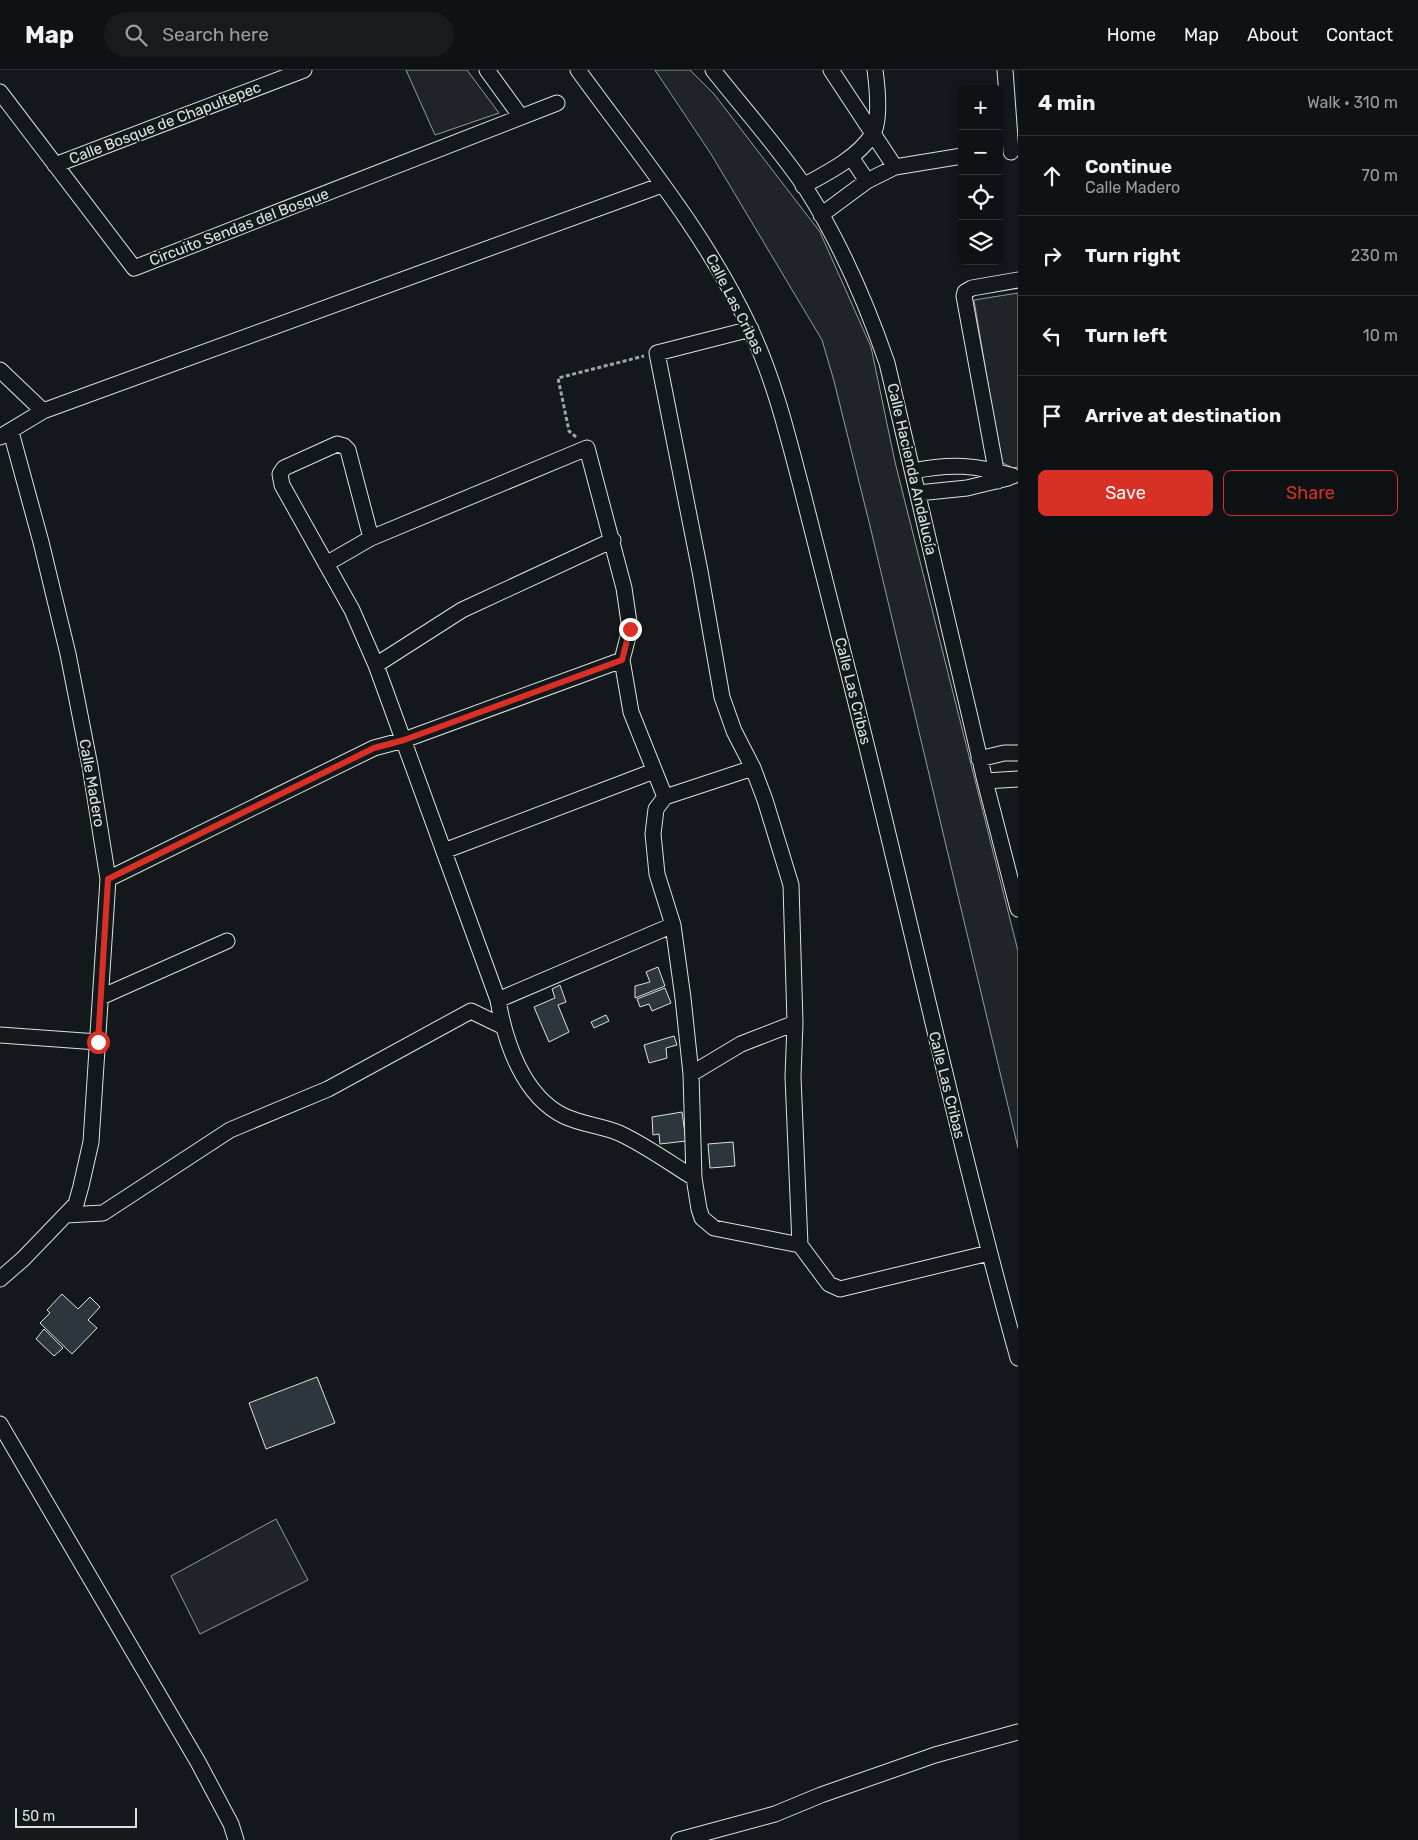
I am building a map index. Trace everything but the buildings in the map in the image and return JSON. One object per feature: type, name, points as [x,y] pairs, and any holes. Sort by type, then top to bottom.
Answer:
[{"type":"street","name":"Calle Bosque de Chapultepec","points":[[55,165],[304,70]]},
{"type":"street","points":[[487,70],[521,117]]},
{"type":"street","name":"Calle Las Cribas","points":[[578,70],[698,233],[725,278],[751,330],[773,386],[792,452],[857,706],[933,1031],[989,1253],[1018,1358]]},
{"type":"street","name":"Calle Hacienda Andalucía","points":[[713,70],[804,186],[852,273],[871,318],[887,363],[985,781],[1018,909]]},
{"type":"street","points":[[831,70],[895,167]]},
{"type":"street","points":[[804,186],[851,156],[873,134],[877,112],[875,70]]},
{"type":"street","points":[[1005,70],[1009,152]]},
{"type":"street","name":"Circuito Sendas del Bosque","points":[[0,92],[134,268],[556,103]]},
{"type":"street","points":[[851,156],[867,181]]},
{"type":"street","points":[[821,214],[867,181],[895,167],[958,157]]},
{"type":"street","points":[[5,434],[43,411],[662,185]]},
{"type":"street","points":[[997,476],[964,296],[965,292],[972,288],[1018,280]]},
{"type":"street","points":[[751,330],[657,353],[700,571],[722,696],[734,731],[753,768],[781,847],[790,885],[795,1023],[793,1077],[800,1245],[829,1284],[840,1288],[989,1253]]},
{"type":"street","points":[[0,370],[43,411]]},
{"type":"street","name":"Calle Madero","points":[[0,1279],[76,1204],[91,1142],[108,879],[90,766],[68,654],[41,542],[5,434]]},
{"type":"street","points":[[371,538],[348,450],[344,446],[338,444],[284,468],[280,474],[282,485],[352,610],[376,665],[498,1000],[502,1026],[509,1046],[522,1071],[534,1091],[548,1107],[565,1116],[621,1134],[694,1178]]},
{"type":"street","points":[[326,564],[371,538],[587,448],[613,540],[624,588],[630,629],[622,660],[631,712],[664,797]]},
{"type":"street","points":[[965,465],[967,488]]},
{"type":"street","points":[[913,472],[938,466],[965,465],[997,476],[1016,476]]},
{"type":"street","points":[[918,493],[967,488],[997,476]]},
{"type":"street","points":[[376,665],[462,610],[613,540]]},
{"type":"street","points":[[108,879],[374,748],[404,740],[622,660]]},
{"type":"street","points":[[980,759],[1004,753],[1018,753]]},
{"type":"street","points":[[753,768],[664,797],[656,809],[653,834],[657,874],[672,924],[691,1074],[694,1178],[699,1209],[708,1224],[714,1228],[800,1245]]},
{"type":"street","points":[[444,851],[654,770]]},
{"type":"street","points":[[985,781],[1018,779]]},
{"type":"street","points":[[498,1000],[672,924]]},
{"type":"street","points":[[101,997],[228,941]]},
{"type":"street","points":[[66,1215],[103,1213],[230,1130],[328,1089],[470,1012],[502,1026]]},
{"type":"street","points":[[691,1074],[741,1044],[795,1023]]},
{"type":"street","points":[[0,1035],[98,1042]]},
{"type":"street","points":[[0,1424],[198,1762],[231,1824],[236,1840]]},
{"type":"street","points":[[679,1840],[774,1814],[821,1795],[936,1755],[1018,1732]]},
{"type":"path","points":[[587,448],[569,431],[558,378],[657,353]]},
{"type":"shaded area","points":[[406,70],[467,70],[499,113],[435,135]]},
{"type":"shaded area","points":[[655,70],[690,70],[714,94],[820,232],[871,347],[895,462],[1018,951],[1018,1148],[870,526],[822,340],[711,154]]},
{"type":"shaded area","points":[[1018,293],[1018,467],[1013,468],[1001,462],[974,300]]},
{"type":"shaded area","points":[[276,1519],[308,1580],[200,1634],[171,1576]]},
{"type":"route","points":[[98,1042],[108,879],[374,748],[404,740],[622,660],[630,629]]}]
